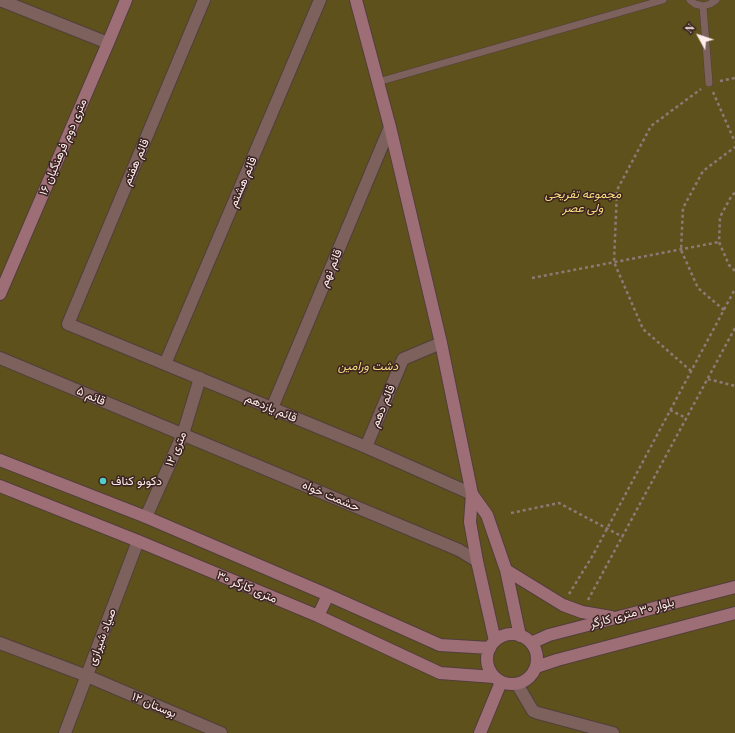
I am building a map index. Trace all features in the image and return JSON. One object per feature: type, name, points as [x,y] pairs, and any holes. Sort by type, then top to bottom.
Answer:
[{"type":"main road","name":"۱۶ متری دوم فرهنگیان","points":[[0,294],[126,0]]},
{"type":"main road","points":[[356,0],[390,127],[441,343],[472,494],[470,522],[493,644]]},
{"type":"main road","name":"۳۰ متری کارگر","points":[[0,460],[146,517],[440,645],[493,644]]},
{"type":"main road","name":"۳۰ متری کارگر","points":[[0,486],[138,541],[318,616],[440,673],[498,680]]},
{"type":"main road","points":[[472,494],[487,515],[506,570],[520,636]]},
{"type":"main road","points":[[506,570],[563,605],[582,612],[616,618]]},
{"type":"main road","name":"بلوار ۳۰ متری کارگر","points":[[531,643],[549,635],[735,586]]},
{"type":"main road","points":[[318,616],[328,595]]},
{"type":"main road","points":[[536,667],[557,660],[735,613]]},
{"type":"main road","points":[[513,634],[520,636],[524,637],[531,643],[534,648],[537,661],[533,673],[529,678],[517,684],[498,680],[491,672],[487,660],[493,644],[501,637],[507,635],[513,634]]},
{"type":"main road","points":[[480,733],[498,680]]},
{"type":"street","points":[[0,0],[108,43]]},
{"type":"street","name":"قائم هفتم","points":[[68,324],[204,0]]},
{"type":"street","name":"قائم هشتم","points":[[166,364],[320,0]]},
{"type":"street","name":"قائم نهم","points":[[272,408],[390,127]]},
{"type":"street","name":"قائم یازدهم","points":[[68,324],[366,447],[472,494]]},
{"type":"street","name":"قائم دهم","points":[[366,447],[403,359],[441,343]]},
{"type":"street","name":"قائم ۵","points":[[0,358],[183,434]]},
{"type":"street","name":"۱۲ متری","points":[[146,517],[183,434],[200,378]]},
{"type":"street","name":"حشمت خواه","points":[[183,434],[459,550],[477,561]]},
{"type":"street","name":"صیاد شیرازی","points":[[65,733],[138,541]]},
{"type":"street","name":"بوستان ۱۲","points":[[0,642],[87,676],[221,733]]},
{"type":"street","points":[[517,684],[533,710],[538,714],[606,732]]},
{"type":"lane","points":[[378,82],[663,0]]},
{"type":"lane","points":[[690,0],[695,4],[703,6],[716,0]]},
{"type":"lane","points":[[703,6],[709,83]]},
{"type":"path","points":[[691,371],[643,329],[614,262],[617,190],[651,126],[709,83],[735,78]]},
{"type":"path","points":[[709,83],[735,142]]},
{"type":"path","points":[[724,310],[698,288],[681,250],[683,208],[702,171],[735,147]]},
{"type":"path","points":[[735,193],[720,217],[719,242],[729,265],[735,271]]},
{"type":"path","points":[[532,278],[719,242]]},
{"type":"path","points":[[563,605],[607,529],[735,289]]},
{"type":"path","points":[[582,612],[735,328]]},
{"type":"path","points":[[708,379],[735,386]]},
{"type":"path","points":[[670,410],[686,418]]},
{"type":"path","points":[[511,513],[559,504],[623,537]]},
{"type":"green space","name":"دشت ورامین","points":[[0,0],[735,0],[735,733],[0,733]]},
{"type":"place","name":"دکونو کناف","points":[[103,481]]},
{"type":"park label","name":"مجموعه تفریحی ولی عصر","points":[[583,201]]}]
